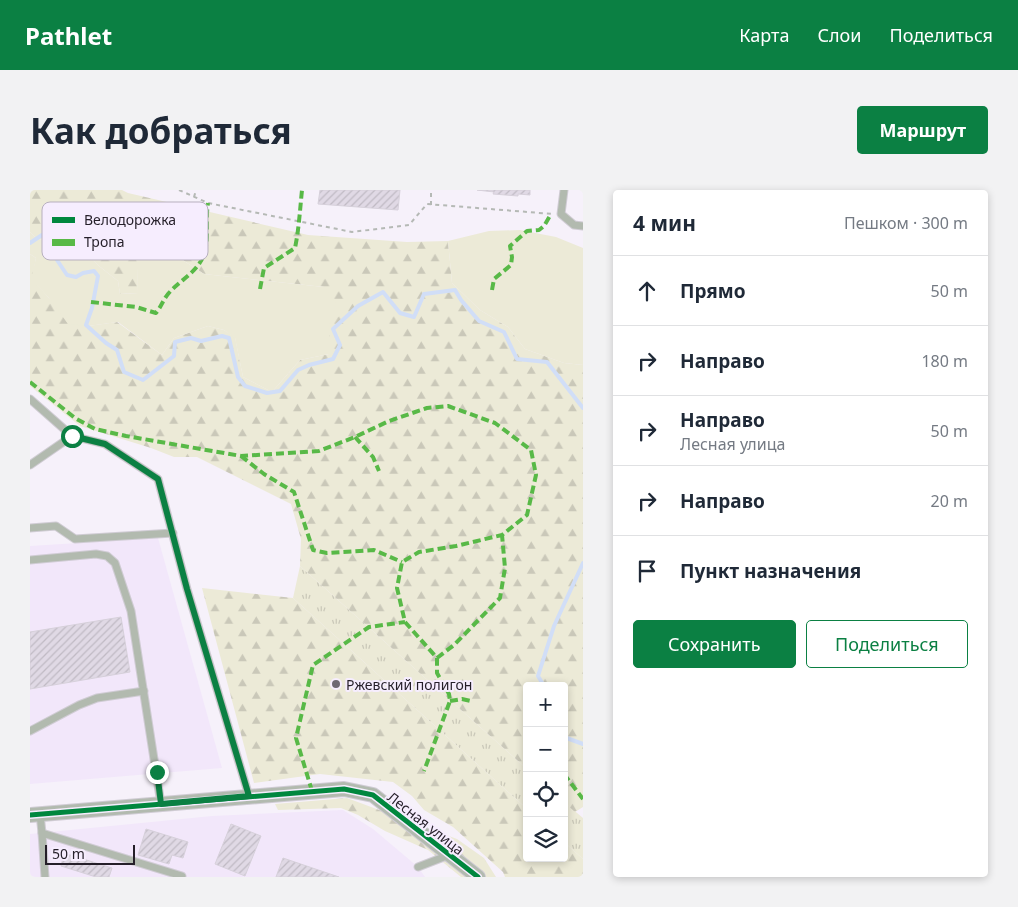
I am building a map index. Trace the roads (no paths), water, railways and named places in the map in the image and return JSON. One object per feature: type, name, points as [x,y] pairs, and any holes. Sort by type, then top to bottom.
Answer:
[{"type":"street","name":"Лесная улица","points":[[35,814],[344,789],[373,795],[478,877]]},
{"type":"lane","points":[[564,190],[561,214],[574,225],[583,226]]},
{"type":"lane","points":[[30,399],[72,436],[105,444],[158,479],[187,589],[249,796]]},
{"type":"lane","points":[[30,465],[72,436]]},
{"type":"lane","points":[[30,528],[56,526],[75,539],[173,533]]},
{"type":"lane","points":[[30,560],[96,554],[107,556],[115,563],[131,611],[161,804]]},
{"type":"lane","points":[[30,731],[79,705],[97,698],[144,691]]},
{"type":"lane","points":[[35,814],[42,833],[45,877]]},
{"type":"lane","points":[[42,833],[182,876]]},
{"type":"lane","points":[[418,867],[449,855]]},
{"type":"waterway","points":[[30,243],[42,235]]},
{"type":"waterway","points":[[57,260],[67,275],[76,277],[83,273],[94,271],[98,276],[92,308],[86,325],[117,350],[124,372],[143,380],[174,356],[175,342],[191,338],[201,341],[222,336],[229,338],[238,377],[245,386],[267,393],[280,391],[298,370],[333,359],[340,345],[333,329],[358,306],[383,292],[400,313],[414,317],[424,294],[455,290],[479,321],[504,332],[517,359],[547,362],[583,408]]},
{"type":"waterway","points":[[542,682],[538,676],[554,626],[583,563]]},
{"type":"waterway","points":[[568,738],[583,744]]},
{"type":"place","name":"Ржевский полигон","points":[[336,684]]}]
